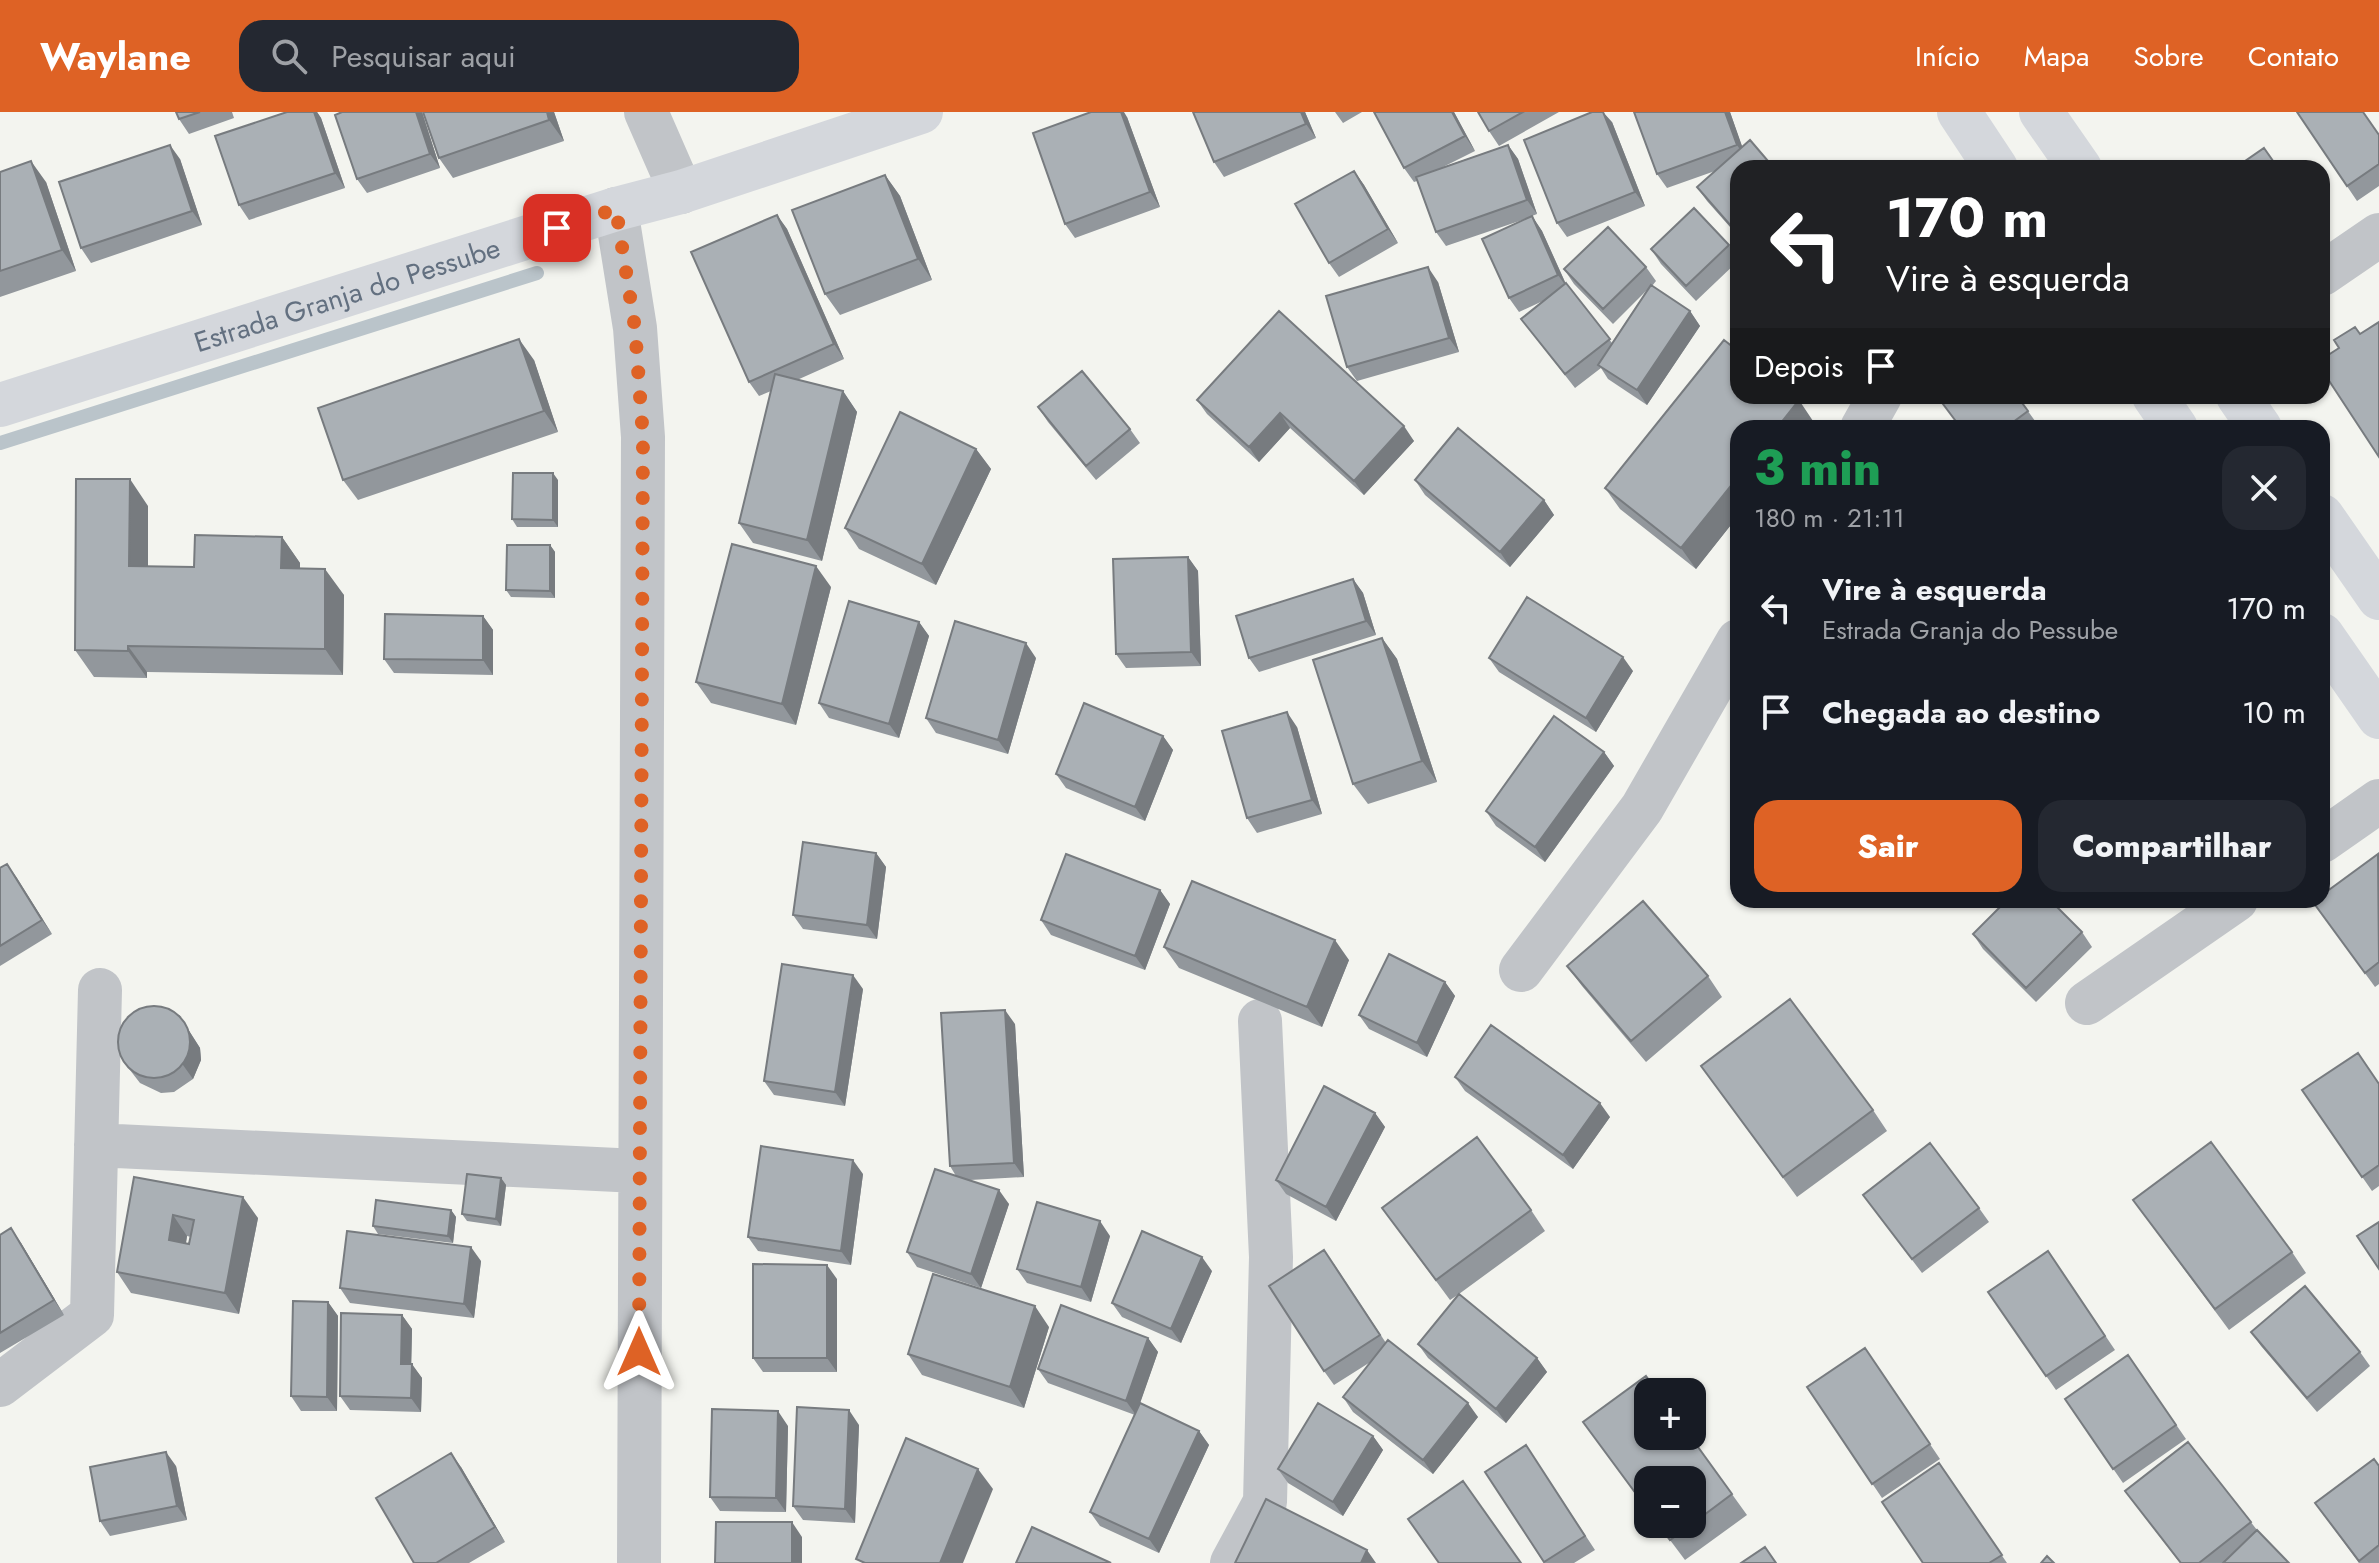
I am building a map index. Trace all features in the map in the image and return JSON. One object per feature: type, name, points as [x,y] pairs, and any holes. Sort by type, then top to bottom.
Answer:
[{"type":"main road","name":"Estrada Granja do Pessube","points":[[0,405],[616,209],[681,192],[921,112]]},
{"type":"main road","points":[[1959,112],[1991,160]]},
{"type":"main road","points":[[2041,112],[2074,160]]},
{"type":"main road","points":[[2330,528],[2379,598]]},
{"type":"main road","points":[[2330,647],[2379,717]]},
{"type":"street","points":[[646,112],[681,192]]},
{"type":"street","points":[[616,209],[635,328],[643,437],[639,1563]]},
{"type":"street","points":[[2330,269],[2379,235]]},
{"type":"street","points":[[1521,970],[1642,808],[1730,655]]},
{"type":"street","points":[[2330,835],[2379,801]]},
{"type":"street","points":[[2087,1003],[2224,908]]},
{"type":"street","points":[[0,1385],[92,1315],[100,990]]},
{"type":"street","points":[[1232,1563],[1265,1502],[1271,1257],[1260,1021]]},
{"type":"street","points":[[96,1145],[638,1171]]},
{"type":"building","points":[[176,112],[200,112],[179,119]]},
{"type":"building","points":[[287,112],[314,112],[335,173],[239,205],[215,136]]},
{"type":"building","points":[[342,112],[416,112],[430,154],[357,179],[335,115]]},
{"type":"building","points":[[423,112],[547,112],[549,120],[439,158]]},
{"type":"building","points":[[1091,112],[1121,112],[1150,192],[1065,224],[1033,133]]},
{"type":"building","points":[[1193,112],[1301,112],[1306,124],[1214,162]]},
{"type":"building","points":[[1374,112],[1452,112],[1465,136],[1404,168]]},
{"type":"building","points":[[1478,112],[1523,112],[1489,131]]},
{"type":"building","points":[[1592,112],[1603,112],[1635,192],[1557,223],[1524,140]]},
{"type":"building","points":[[1634,112],[1725,112],[1737,145],[1657,174]]},
{"type":"building","points":[[2297,112],[2363,112],[2379,135],[2379,164],[2347,186]]},
{"type":"building","points":[[1750,140],[1767,160],[1730,160],[1730,225],[1697,187]]},
{"type":"building","points":[[170,145],[192,211],[81,248],[59,182]]},
{"type":"building","points":[[1508,145],[1527,200],[1436,232],[1416,177]]},
{"type":"building","points":[[2264,148],[2272,160],[2247,160]]},
{"type":"building","points":[[31,161],[62,250],[0,271],[0,172]]},
{"type":"building","points":[[1354,171],[1388,229],[1329,263],[1295,204]]},
{"type":"building","points":[[885,175],[918,259],[825,294],[792,210]]},
{"type":"building","points":[[1694,208],[1729,245],[1686,286],[1651,249]]},
{"type":"building","points":[[777,215],[834,344],[749,382],[691,252]]},
{"type":"building","points":[[1532,216],[1558,275],[1509,298],[1482,239]]},
{"type":"building","points":[[1608,227],[1646,267],[1603,309],[1564,269]]},
{"type":"building","points":[[1428,267],[1449,338],[1347,367],[1326,296]]},
{"type":"building","points":[[1566,283],[1610,339],[1565,374],[1521,319]]},
{"type":"building","points":[[1651,285],[1690,311],[1637,390],[1598,365]]},
{"type":"building","points":[[1279,311],[1404,426],[1354,481],[1280,413],[1249,447],[1197,400]]},
{"type":"building","points":[[2379,322],[2379,457],[2330,382],[2330,354],[2339,348],[2334,340],[2355,327],[2360,334]]},
{"type":"building","points":[[519,339],[544,411],[343,480],[318,408]]},
{"type":"building","points":[[1724,340],[1730,345],[1730,404],[1796,404],[1783,420],[1730,420],[1730,487],[1681,548],[1605,488]]},
{"type":"building","points":[[1082,371],[1130,429],[1086,466],[1038,407]]},
{"type":"building","points":[[775,374],[843,391],[807,540],[739,523]]},
{"type":"building","points":[[1943,404],[2023,404],[2028,411],[2016,420],[1955,420]]},
{"type":"building","points":[[900,412],[976,449],[922,564],[845,528]]},
{"type":"building","points":[[1458,428],[1544,500],[1500,552],[1415,480]]},
{"type":"building","points":[[513,473],[553,473],[553,520],[512,519]]},
{"type":"building","points":[[76,479],[130,479],[129,566],[194,567],[195,535],[282,537],[281,568],[325,569],[325,649],[128,646],[128,651],[75,650]]},
{"type":"building","points":[[732,544],[816,566],[782,704],[696,682]]},
{"type":"building","points":[[507,545],[550,545],[550,591],[506,590]]},
{"type":"building","points":[[1188,557],[1191,652],[1116,654],[1113,559]]},
{"type":"building","points":[[1353,579],[1366,621],[1249,658],[1236,616]]},
{"type":"building","points":[[1527,597],[1623,657],[1586,718],[1489,658]]},
{"type":"building","points":[[849,601],[919,622],[889,724],[819,703]]},
{"type":"building","points":[[385,614],[483,616],[483,660],[384,659]]},
{"type":"building","points":[[955,621],[1026,643],[998,740],[926,718]]},
{"type":"building","points":[[1382,638],[1422,761],[1353,784],[1313,660]]},
{"type":"building","points":[[1084,703],[1163,736],[1135,807],[1056,774]]},
{"type":"building","points":[[1287,712],[1312,800],[1247,818],[1222,731]]},
{"type":"building","points":[[1554,716],[1604,752],[1535,847],[1486,811]]},
{"type":"building","points":[[803,842],[876,853],[867,925],[793,915]]},
{"type":"building","points":[[1066,854],[1160,890],[1135,956],[1041,920]]},
{"type":"building","points":[[2378,854],[2379,962],[2365,973],[2317,908],[2330,908],[2330,889]]},
{"type":"building","points":[[7,864],[42,920],[0,946],[0,868]]},
{"type":"building","points":[[1192,881],[1335,940],[1307,1007],[1164,947]]},
{"type":"building","points":[[1643,901],[1708,976],[1631,1041],[1567,966]]},
{"type":"building","points":[[1999,908],[2058,908],[2082,932],[2026,988],[1973,934]]},
{"type":"building","points":[[1389,954],[1445,982],[1417,1043],[1359,1015]]},
{"type":"building","points":[[782,964],[853,975],[835,1092],[764,1081]]},
{"type":"building","points":[[1790,999],[1873,1110],[1783,1177],[1701,1066]]},
{"type":"building","points":[[154,1006],[174,1012],[184,1022],[190,1042],[184,1062],[174,1072],[154,1078],[134,1072],[124,1062],[118,1042],[124,1022],[134,1012]]},
{"type":"building","points":[[1005,1010],[1014,1163],[950,1166],[941,1013]]},
{"type":"building","points":[[1491,1025],[1600,1103],[1563,1155],[1455,1077]]},
{"type":"building","points":[[2358,1053],[2379,1084],[2379,1165],[2362,1177],[2302,1090]]},
{"type":"building","points":[[1324,1086],[1375,1113],[1326,1207],[1276,1180]]},
{"type":"building","points":[[1477,1137],[1531,1210],[1436,1280],[1382,1208]]},
{"type":"building","points":[[2211,1142],[2292,1252],[2215,1309],[2133,1200]]},
{"type":"building","points":[[1930,1143],[1979,1208],[1912,1259],[1863,1195]]},
{"type":"building","points":[[761,1146],[853,1160],[841,1251],[748,1237]]},
{"type":"building","points":[[935,1169],[999,1190],[971,1274],[907,1252]]},
{"type":"building","points":[[467,1174],[501,1178],[496,1219],[462,1214]]},
{"type":"building","points":[[134,1177],[243,1197],[225,1293],[117,1272]],"holes":[[[173,1215],[194,1220],[189,1244],[169,1240]]]},
{"type":"building","points":[[376,1200],[451,1210],[448,1236],[373,1226]]},
{"type":"building","points":[[1037,1202],[1100,1221],[1081,1287],[1017,1269]]},
{"type":"building","points":[[2379,1222],[2379,1269],[2357,1236]]},
{"type":"building","points":[[11,1228],[54,1300],[0,1333],[0,1235]]},
{"type":"building","points":[[347,1231],[471,1247],[464,1304],[340,1288]]},
{"type":"building","points":[[1142,1231],[1202,1257],[1171,1329],[1112,1303]]},
{"type":"building","points":[[1324,1250],[1380,1335],[1324,1371],[1269,1286]]},
{"type":"building","points":[[2048,1251],[2105,1336],[2046,1376],[1988,1292]]},
{"type":"building","points":[[753,1264],[827,1265],[827,1358],[753,1358]]},
{"type":"building","points":[[933,1274],[1035,1306],[1010,1387],[908,1354]]},
{"type":"building","points":[[2305,1286],[2360,1352],[2307,1398],[2251,1332]]},
{"type":"building","points":[[1459,1294],[1537,1358],[1496,1409],[1418,1344]]},
{"type":"building","points":[[293,1301],[328,1302],[327,1397],[291,1396]]},
{"type":"building","points":[[1061,1305],[1148,1338],[1126,1401],[1038,1369]]},
{"type":"building","points":[[341,1313],[402,1315],[401,1364],[412,1364],[411,1398],[340,1396]]},
{"type":"building","points":[[1388,1340],[1468,1403],[1423,1460],[1343,1397]]},
{"type":"building","points":[[1865,1348],[1930,1444],[1872,1484],[1807,1387]]},
{"type":"building","points":[[2128,1355],[2176,1425],[2113,1469],[2065,1399]]},
{"type":"building","points":[[1634,1385],[1634,1450],[1700,1450],[1732,1494],[1706,1514],[1706,1466],[1634,1466],[1634,1491],[1583,1422]]},
{"type":"building","points":[[1140,1403],[1199,1431],[1149,1539],[1090,1512]]},
{"type":"building","points":[[1318,1403],[1373,1436],[1333,1502],[1278,1469]]},
{"type":"building","points":[[797,1407],[849,1410],[845,1509],[793,1506]]},
{"type":"building","points":[[712,1409],[778,1411],[776,1498],[710,1497]]},
{"type":"building","points":[[906,1438],[978,1469],[940,1563],[865,1563],[856,1559]]},
{"type":"building","points":[[2188,1442],[2251,1522],[2199,1563],[2181,1563],[2125,1491]]},
{"type":"building","points":[[1526,1445],[1585,1536],[1544,1562],[1485,1472]]},
{"type":"building","points":[[166,1452],[177,1506],[100,1521],[90,1467]]},
{"type":"building","points":[[451,1453],[495,1527],[436,1563],[414,1563],[376,1498]]},
{"type":"building","points":[[2374,1459],[2379,1466],[2379,1545],[2359,1561],[2315,1503]]},
{"type":"building","points":[[1939,1463],[2002,1555],[1989,1563],[1923,1563],[1882,1502]]},
{"type":"building","points":[[1463,1481],[1521,1563],[1439,1563],[1408,1519]]},
{"type":"building","points":[[1266,1499],[1367,1550],[1361,1563],[1235,1563]]},
{"type":"building","points":[[716,1522],[792,1522],[792,1563],[715,1563]]},
{"type":"building","points":[[1032,1527],[1111,1563],[1016,1563]]},
{"type":"building","points":[[2257,1530],[2289,1563],[2223,1563]]},
{"type":"building","points":[[1765,1547],[1776,1563],[1741,1563]]},
{"type":"building","points":[[2047,1556],[2054,1563],[2041,1563]]},
{"type":"waterway","points":[[0,443],[537,273]]},
{"type":"route","points":[[557,228],[616,209],[635,328],[643,437],[639,1352]]}]
